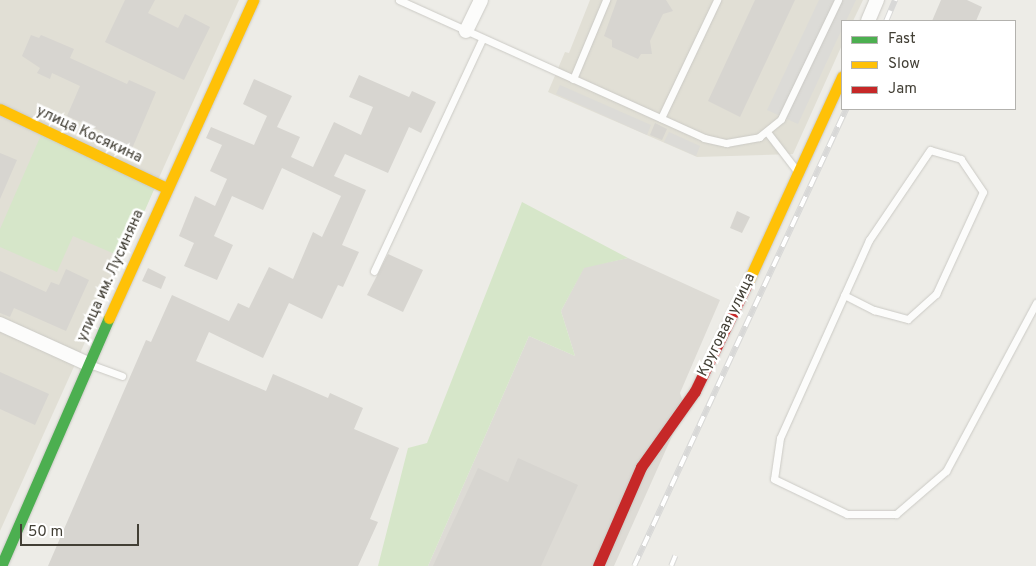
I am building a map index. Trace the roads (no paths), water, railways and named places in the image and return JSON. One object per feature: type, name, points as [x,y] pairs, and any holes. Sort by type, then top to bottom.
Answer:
[{"type":"street","name":"улица им. Лусиняна","points":[[2,559],[166,188],[253,0]]},
{"type":"street","points":[[466,31],[482,0]]},
{"type":"street","points":[[868,20],[877,0]]},
{"type":"street","name":"Круговая улица","points":[[598,566],[641,467],[699,382],[841,79]]},
{"type":"street","name":"улица Косякина","points":[[0,109],[166,188]]},
{"type":"street","points":[[0,324],[88,364]]},
{"type":"lane","points":[[399,0],[661,118],[726,143],[748,141],[767,132],[786,112],[838,0]]},
{"type":"lane","points":[[573,79],[606,0]]},
{"type":"lane","points":[[661,118],[717,0]]},
{"type":"lane","points":[[374,271],[482,39]]},
{"type":"lane","points":[[767,132],[798,173]]},
{"type":"lane","points":[[844,295],[874,310],[908,319],[936,294],[983,192],[961,160],[930,150],[869,240],[844,295],[780,438],[774,479],[847,514],[896,514],[946,471],[1036,303]]},
{"type":"lane","points":[[88,364],[122,376]]},
{"type":"railway","points":[[886,20],[895,0]]},
{"type":"railway","points":[[634,566],[846,110]]},
{"type":"railway","points":[[671,566],[675,556]]}]
